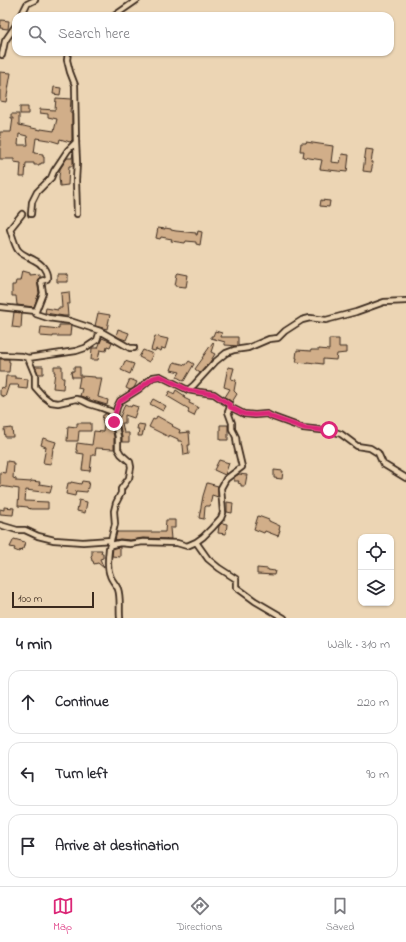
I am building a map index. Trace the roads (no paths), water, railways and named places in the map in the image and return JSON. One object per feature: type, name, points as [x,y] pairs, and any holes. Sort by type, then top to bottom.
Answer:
[{"type":"street","points":[[23,12],[27,4],[35,0]]},
{"type":"street","points":[[120,12],[137,0]]},
{"type":"street","points":[[2,55],[5,41],[12,31]]},
{"type":"street","points":[[68,56],[68,66],[75,85],[77,214]]},
{"type":"street","points":[[32,214],[32,202],[37,192],[51,178],[68,150],[76,142]]},
{"type":"street","points":[[22,214],[10,229],[18,250],[24,255],[36,260],[46,270],[48,277],[47,279],[41,281],[43,293],[36,311]]},
{"type":"street","points":[[188,390],[215,362],[226,354],[234,350],[248,348],[269,339],[278,338],[285,331],[302,320],[310,318],[326,320],[356,312],[384,302],[406,301]]},
{"type":"street","points":[[0,307],[36,311],[36,314],[48,318],[70,321],[100,331],[130,348],[134,348]]},
{"type":"street","points":[[0,355],[22,356],[28,358],[76,351],[85,348],[97,340],[100,331]]},
{"type":"street","points":[[28,358],[35,375],[35,387],[50,402],[76,399],[82,400],[110,411],[115,415]]},
{"type":"street","points":[[120,618],[120,597],[110,575],[108,559],[115,524],[114,511],[116,503],[121,493],[121,489],[128,478],[131,467],[130,462],[118,449],[118,437],[114,422],[117,407],[120,401],[153,378],[160,376],[188,390],[214,394],[230,405],[230,407],[244,414],[267,414],[304,428],[329,430],[341,434],[357,446],[370,448],[378,453],[383,464],[406,478]]},
{"type":"street","points":[[0,525],[16,530],[25,530],[38,536],[54,540],[130,544],[143,542],[176,543],[187,546],[196,542],[221,518],[223,513],[221,488],[226,479],[242,467],[236,446],[236,437],[232,429],[232,423],[228,412],[230,407]]},
{"type":"street","points":[[196,542],[208,559],[236,579],[236,587],[255,601],[284,618]]}]
